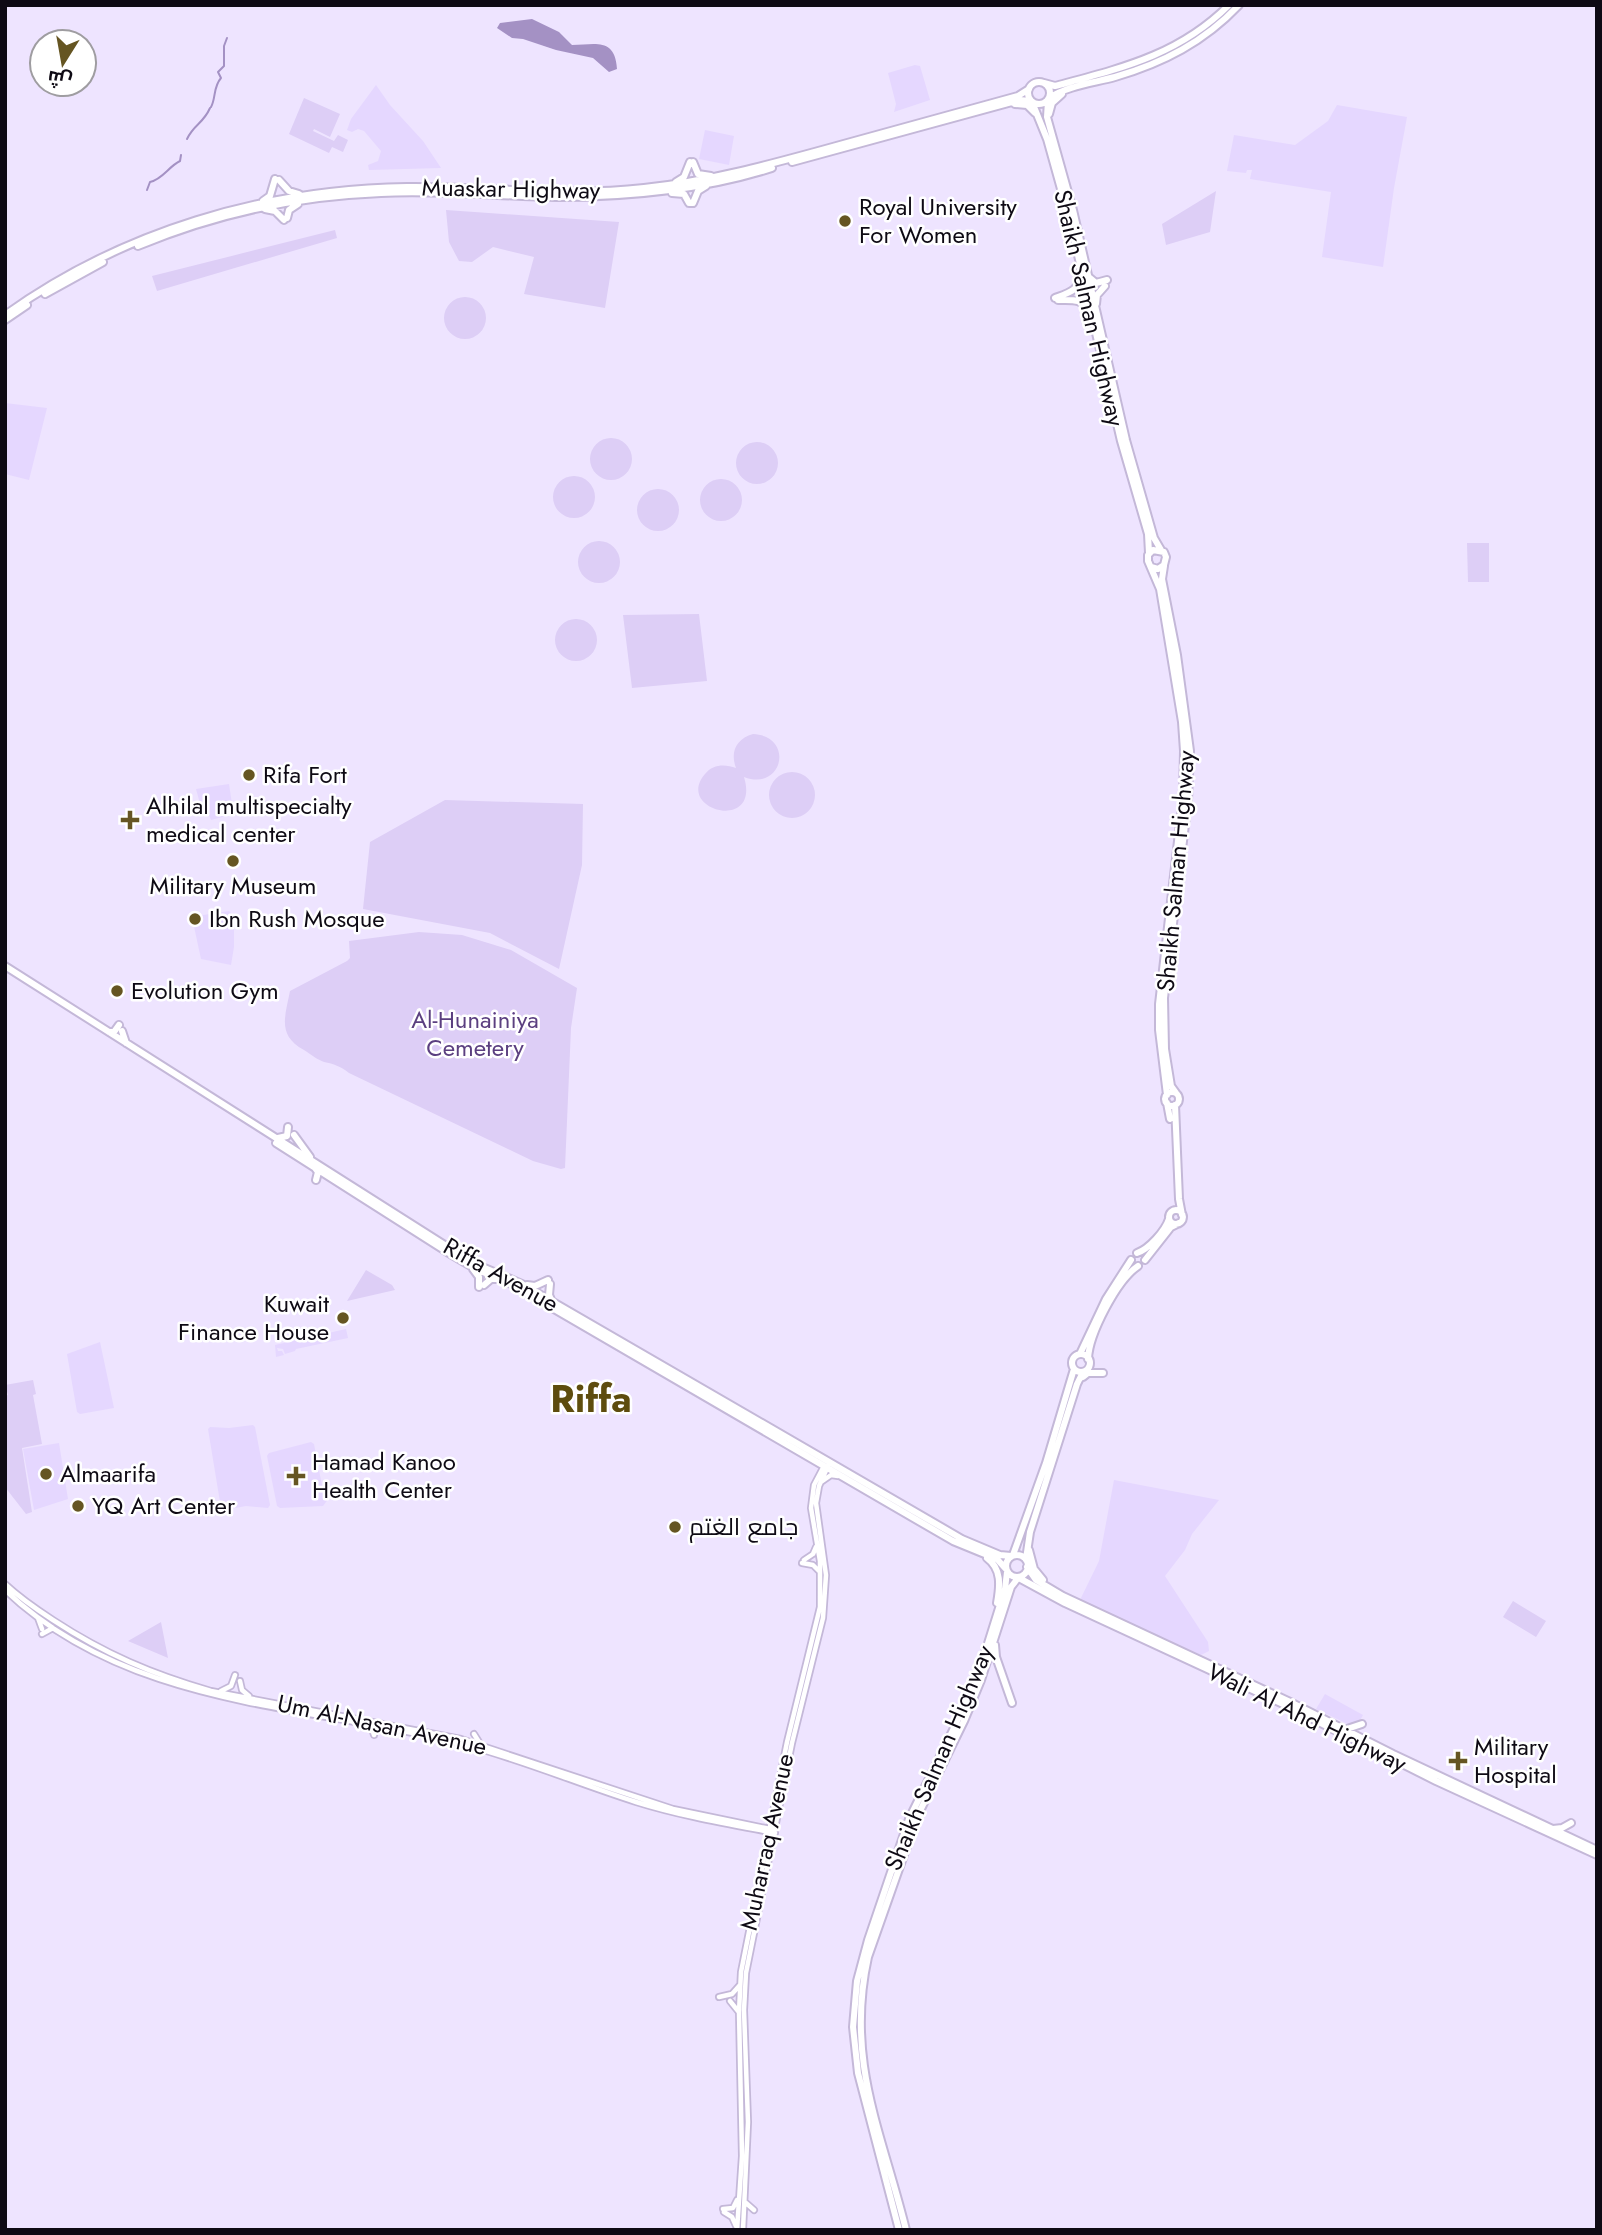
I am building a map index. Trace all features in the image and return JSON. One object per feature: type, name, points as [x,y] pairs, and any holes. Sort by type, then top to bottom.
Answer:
[{"type":"main road","points":[[1229,5],[1193,36],[1150,58],[1055,86],[1034,83],[1029,89],[1031,102],[1041,104],[1073,88],[1129,73],[1175,55],[1209,33],[1239,5]]},
{"type":"main road","points":[[1044,83],[1048,88],[1048,99]]},
{"type":"main road","points":[[1003,105],[1027,105],[1045,122],[1052,103],[1073,88]]},
{"type":"main road","name":"Muaskar Highway","points":[[5,318],[86,266],[150,236],[211,215],[356,189],[408,187],[587,192],[660,186],[727,175],[1018,96],[1029,89]]},
{"type":"main road","name":"Shaikh Salman Highway","points":[[1048,99],[1045,122],[1121,441],[1148,534],[1149,555]]},
{"type":"main road","name":"Muaskar Highway","points":[[307,197],[383,193],[565,197],[652,192],[751,175],[1018,100],[1031,102]]},
{"type":"main road","name":"Shaikh Salman Highway","points":[[1031,102],[1045,122],[1087,274],[1126,440],[1154,538],[1161,550]]},
{"type":"main road","points":[[660,186],[683,178],[692,162],[701,175],[727,175]]},
{"type":"main road","points":[[254,207],[270,196],[277,180],[292,192],[307,197]]},
{"type":"main road","points":[[652,192],[681,193],[687,196],[691,203],[698,191],[710,183]]},
{"type":"main road","points":[[254,207],[272,210],[286,219],[292,207],[307,197]]},
{"type":"main road","name":"Muaskar Highway","points":[[5,318],[58,286],[131,249],[254,207]]},
{"type":"main road","points":[[1079,257],[1078,285],[1072,292],[1057,299],[1082,303],[1093,322]]},
{"type":"main road","points":[[1087,274],[1096,283],[1106,283],[1096,297],[1096,313]]},
{"type":"main road","points":[[1153,550],[1161,550],[1166,557],[1164,565],[1158,569],[1151,568],[1149,555],[1153,550]]},
{"type":"main road","name":"Shaikh Salman Highway","points":[[1151,568],[1160,589],[1182,723],[1184,768],[1159,1004],[1159,1030],[1167,1095],[1171,1104],[1179,1100],[1171,1086],[1164,998],[1191,770],[1188,724],[1162,579],[1164,565]]},
{"type":"main road","points":[[1171,657],[1175,656],[1179,670]]},
{"type":"main road","name":"Riffa Avenue","points":[[5,968],[274,1136],[314,1164],[322,1173],[466,1264],[499,1279],[827,1465],[846,1479],[953,1541],[997,1559],[1006,1570]]},
{"type":"main road","name":"Riffa Avenue","points":[[5,968],[473,1263],[522,1284],[827,1465],[962,1539],[1002,1556],[1012,1555]]},
{"type":"main road","points":[[1152,1024],[1159,1004]]},
{"type":"main road","points":[[107,1032],[120,1028],[127,1045]]},
{"type":"main road","points":[[1167,1095],[1176,1093]]},
{"type":"main road","points":[[1171,1104],[1182,1221],[1171,1227],[1139,1266],[1123,1280],[1112,1299],[1091,1344],[1089,1365],[1074,1390],[1030,1532],[1027,1563],[1019,1578],[1013,1578],[1006,1570],[1021,1539],[1068,1394],[1074,1369],[1073,1359],[1080,1354],[1106,1299],[1131,1260],[1167,1226],[1170,1213],[1174,1210],[1176,1203],[1171,1104]]},
{"type":"main road","points":[[274,1136],[281,1139],[286,1137],[288,1127]]},
{"type":"main road","points":[[294,1135],[314,1164],[318,1181],[334,1181]]},
{"type":"main road","points":[[322,1173],[364,1193]]},
{"type":"main road","points":[[1174,1210],[1182,1215]]},
{"type":"main road","points":[[1169,1219],[1174,1224],[1179,1223]]},
{"type":"main road","points":[[1137,1252],[1143,1255],[1144,1260]]},
{"type":"main road","points":[[1131,1260],[1139,1266]]},
{"type":"main road","points":[[466,1264],[478,1274],[481,1286],[491,1279],[499,1279]]},
{"type":"main road","points":[[522,1284],[536,1286],[549,1282],[549,1295],[554,1303]]},
{"type":"main road","points":[[1080,1354],[1088,1359]]},
{"type":"main road","points":[[1074,1369],[1083,1371]]},
{"type":"main road","points":[[1074,1390],[1086,1374],[1103,1373]]},
{"type":"main road","points":[[809,1457],[817,1465],[818,1475]]},
{"type":"main road","name":"Muharraq Avenue","points":[[743,2226],[748,2122],[743,1986],[746,1946],[817,1626],[821,1580],[811,1508],[812,1493],[818,1475],[827,1465]]},
{"type":"main road","name":"Muharraq Avenue","points":[[737,2230],[743,2122],[739,2012],[794,1723],[821,1627],[826,1596],[824,1557],[816,1509],[827,1465]]},
{"type":"main road","points":[[821,1483],[831,1475],[846,1479]]},
{"type":"main road","points":[[1030,1532],[1030,1554],[1034,1569],[1055,1591]]},
{"type":"main road","points":[[993,1552],[1008,1552],[1021,1539]]},
{"type":"main road","points":[[817,1542],[815,1553],[803,1562],[817,1567],[821,1580]]},
{"type":"main road","points":[[977,1551],[992,1562],[999,1575],[1000,1587],[993,1626]]},
{"type":"main road","points":[[1012,1555],[1020,1554],[1027,1563]]},
{"type":"main road","name":"Wali Al Ahd Highway","points":[[1027,1563],[1036,1580],[1055,1591],[1436,1782],[1597,1853]]},
{"type":"main road","name":"Shaikh Salman Highway","points":[[899,2230],[858,2073],[853,2027],[857,1981],[909,1819],[980,1669],[1006,1586],[1006,1570]]},
{"type":"main road","name":"Shaikh Salman Highway","points":[[906,2230],[864,2078],[859,2027],[864,1976],[868,1957],[916,1821],[973,1701],[1012,1585],[1019,1578]]},
{"type":"main road","name":"Wali Al Ahd Highway","points":[[1019,1578],[1065,1603],[1346,1729],[1568,1836],[1597,1853]]},
{"type":"main road","points":[[1007,1600],[1015,1585],[1032,1583]]},
{"type":"main road","name":"Um Al-Nasan Avenue","points":[[5,1584],[30,1605],[91,1644],[156,1674],[211,1691],[461,1739],[685,1814],[773,1831]]},
{"type":"main road","name":"Um Al-Nasan Avenue","points":[[5,1590],[54,1628],[112,1661],[180,1687],[471,1746],[685,1814],[773,1831]]},
{"type":"main road","points":[[36,1615],[41,1622],[42,1631],[54,1628]]},
{"type":"main road","points":[[46,1622],[51,1622],[83,1642],[91,1644]]},
{"type":"main road","points":[[995,1639],[996,1657],[1012,1703]]},
{"type":"main road","points":[[211,1691],[226,1690],[235,1675]]},
{"type":"main road","points":[[240,1681],[245,1694],[256,1699]]},
{"type":"main road","points":[[1006,1687],[1015,1689]]},
{"type":"main road","points":[[1316,1720],[1352,1737],[1359,1736]]},
{"type":"main road","points":[[364,1725],[372,1729],[374,1735]]},
{"type":"main road","points":[[375,1727],[380,1725],[420,1731]]},
{"type":"main road","points":[[1346,1729],[1363,1726],[1370,1742]]},
{"type":"main road","points":[[461,1739],[473,1735],[482,1745]]},
{"type":"main road","points":[[759,1827],[768,1825],[774,1813]]},
{"type":"main road","points":[[1552,1829],[1572,1825],[1580,1842]]},
{"type":"main road","points":[[1532,1826],[1563,1838],[1568,1836]]},
{"type":"main road","points":[[752,1829],[764,1835],[767,1849]]},
{"type":"main road","points":[[719,1997],[732,1994],[743,1986],[752,1993]]},
{"type":"main road","points":[[730,2001],[737,2006],[739,2012]]},
{"type":"main road","points":[[740,2059],[746,2063]]},
{"type":"main road","points":[[737,2230],[733,2218],[724,2211],[734,2206],[741,2186]]},
{"type":"main road","points":[[743,2226],[752,2211],[746,2198]]},
{"type":"shaded area","points":[[532,19],[559,32],[572,45],[596,44],[608,47],[617,69],[609,72],[593,58],[512,38],[497,28],[500,23]]},
{"type":"shaded area","points":[[920,66],[930,100],[894,112],[896,104],[888,73]]},
{"type":"shaded area","points":[[376,85],[390,105],[423,141],[441,168],[369,170],[368,165],[378,161],[381,151],[364,131],[347,130],[351,119]]},
{"type":"shaded area","points":[[1337,105],[1407,117],[1383,267],[1322,257],[1331,192],[1250,179],[1252,170],[1247,170],[1246,173],[1227,171],[1234,135],[1295,145],[1328,121]]},
{"type":"shaded area","points":[[705,130],[734,136],[729,165],[699,159]]},
{"type":"shaded area","points":[[5,403],[47,408],[29,480],[5,474]]},
{"type":"shaded area","points":[[229,784],[232,804],[227,807],[230,815],[211,820],[208,813],[202,811],[196,789]]},
{"type":"shaded area","points":[[229,911],[234,916],[231,965],[201,959],[193,922],[198,921],[197,916]]},
{"type":"shaded area","points":[[346,1329],[348,1338],[296,1349],[285,1354],[283,1349],[277,1348],[284,1355],[276,1357],[275,1345]]},
{"type":"shaded area","points":[[100,1342],[114,1408],[80,1414],[77,1412],[67,1354]]},
{"type":"shaded area","points":[[253,1425],[270,1505],[268,1508],[246,1506],[230,1509],[220,1502],[208,1429]]},
{"type":"shaded area","name":"Hamad Kanoo Health Center","points":[[311,1442],[314,1444],[324,1496],[329,1498],[323,1506],[280,1508],[277,1506],[267,1456],[269,1453]]},
{"type":"shaded area","name":"Almaarifa","points":[[59,1443],[68,1499],[34,1510],[23,1449]]},
{"type":"shaded area","points":[[1114,1480],[1219,1500],[1192,1534],[1185,1550],[1165,1576],[1208,1642],[1209,1651],[1201,1655],[1080,1600],[1099,1561]]},
{"type":"shaded area","points":[[1325,1694],[1363,1715],[1358,1724],[1354,1727],[1316,1709]]},
{"type":"green space","points":[[304,98],[340,114],[330,137],[314,129],[313,131],[334,141],[338,135],[348,140],[343,152],[332,147],[329,153],[289,134]]},
{"type":"green space","points":[[1216,191],[1210,232],[1166,245],[1162,224]]},
{"type":"green space","points":[[446,210],[619,222],[605,308],[524,294],[534,257],[493,247],[472,262],[459,261],[449,242]]},
{"type":"green space","points":[[335,230],[337,238],[157,291],[152,276]]},
{"type":"green space","points":[[465,297],[480,303],[486,318],[480,333],[465,339],[450,333],[444,318],[450,303]]},
{"type":"green space","points":[[611,438],[626,444],[632,459],[626,474],[611,480],[596,474],[590,459],[596,444]]},
{"type":"green space","points":[[757,442],[772,448],[778,463],[772,478],[757,484],[742,478],[736,463],[742,448]]},
{"type":"green space","points":[[574,476],[589,482],[595,497],[589,512],[574,518],[559,512],[553,497],[559,482]]},
{"type":"green space","points":[[721,479],[736,485],[742,500],[736,515],[721,521],[706,515],[700,500],[706,485]]},
{"type":"green space","points":[[658,489],[673,495],[679,510],[673,525],[658,531],[643,525],[637,510],[643,495]]},
{"type":"green space","points":[[599,541],[614,547],[620,562],[614,577],[599,583],[584,577],[578,562],[584,547]]},
{"type":"green space","points":[[1467,543],[1489,543],[1489,582],[1468,582]]},
{"type":"green space","points":[[699,614],[707,681],[632,688],[623,615]]},
{"type":"green space","points":[[576,619],[591,625],[597,640],[591,655],[576,661],[561,655],[555,640],[561,625]]},
{"type":"green space","points":[[753,734],[766,737],[775,744],[779,752],[779,762],[775,771],[768,777],[757,780],[744,777],[746,794],[741,805],[731,810],[708,806],[700,798],[698,787],[705,774],[719,766],[736,768],[736,747],[742,739]]},
{"type":"green space","points":[[792,772],[801,773],[808,779],[814,786],[814,804],[808,811],[801,817],[792,818],[783,817],[776,811],[770,804],[769,795],[770,786],[776,779],[783,773]]},
{"type":"green space","points":[[445,800],[583,804],[582,865],[559,969],[490,933],[363,909],[370,842]]},
{"type":"green space","name":"Al-Hunainiya Cemetery","points":[[419,932],[462,935],[511,950],[577,988],[571,1028],[565,1168],[533,1161],[340,1067],[319,1060],[295,1044],[286,1032],[286,1009],[290,991],[347,961],[350,958],[349,941]]},
{"type":"green space","points":[[366,1270],[392,1285],[395,1290],[347,1301]]},
{"type":"green space","points":[[33,1380],[42,1444],[22,1448],[32,1512],[26,1514],[5,1487],[5,1396],[8,1395],[5,1385]]},
{"type":"green space","points":[[1513,1601],[1546,1621],[1536,1637],[1503,1617]]},
{"type":"green space","points":[[161,1622],[168,1658],[128,1641]]},
{"type":"waterway","points":[[211,107],[221,78],[218,72],[224,66],[224,46],[227,38]]},
{"type":"waterway","points":[[187,139],[210,108]]},
{"type":"waterway","points":[[147,190],[150,182],[180,161],[181,155]]},
{"type":"place","name":"Royal University For Women","points":[[845,221]]},
{"type":"place","name":"Rifa Fort","points":[[249,775]]},
{"type":"place","name":"Alhilal multispecialty medical center","points":[[130,820]]},
{"type":"place","name":"Military Museum","points":[[233,861]]},
{"type":"place","name":"Ibn Rush Mosque","points":[[195,919]]},
{"type":"place","name":"Evolution Gym","points":[[117,991]]},
{"type":"place","name":"Kuwait Finance House","points":[[343,1318]]},
{"type":"place","name":"Almaarifa","points":[[46,1474]]},
{"type":"place","name":"Hamad Kanoo Health Center","points":[[296,1476]]},
{"type":"place","name":"YQ Art Center","points":[[78,1506]]},
{"type":"place","name":"جامع الغتم","points":[[675,1527]]},
{"type":"place","name":"Military Hospital","points":[[1458,1761]]},
{"type":"district","name":"Riffa","points":[[591,1399]]}]
